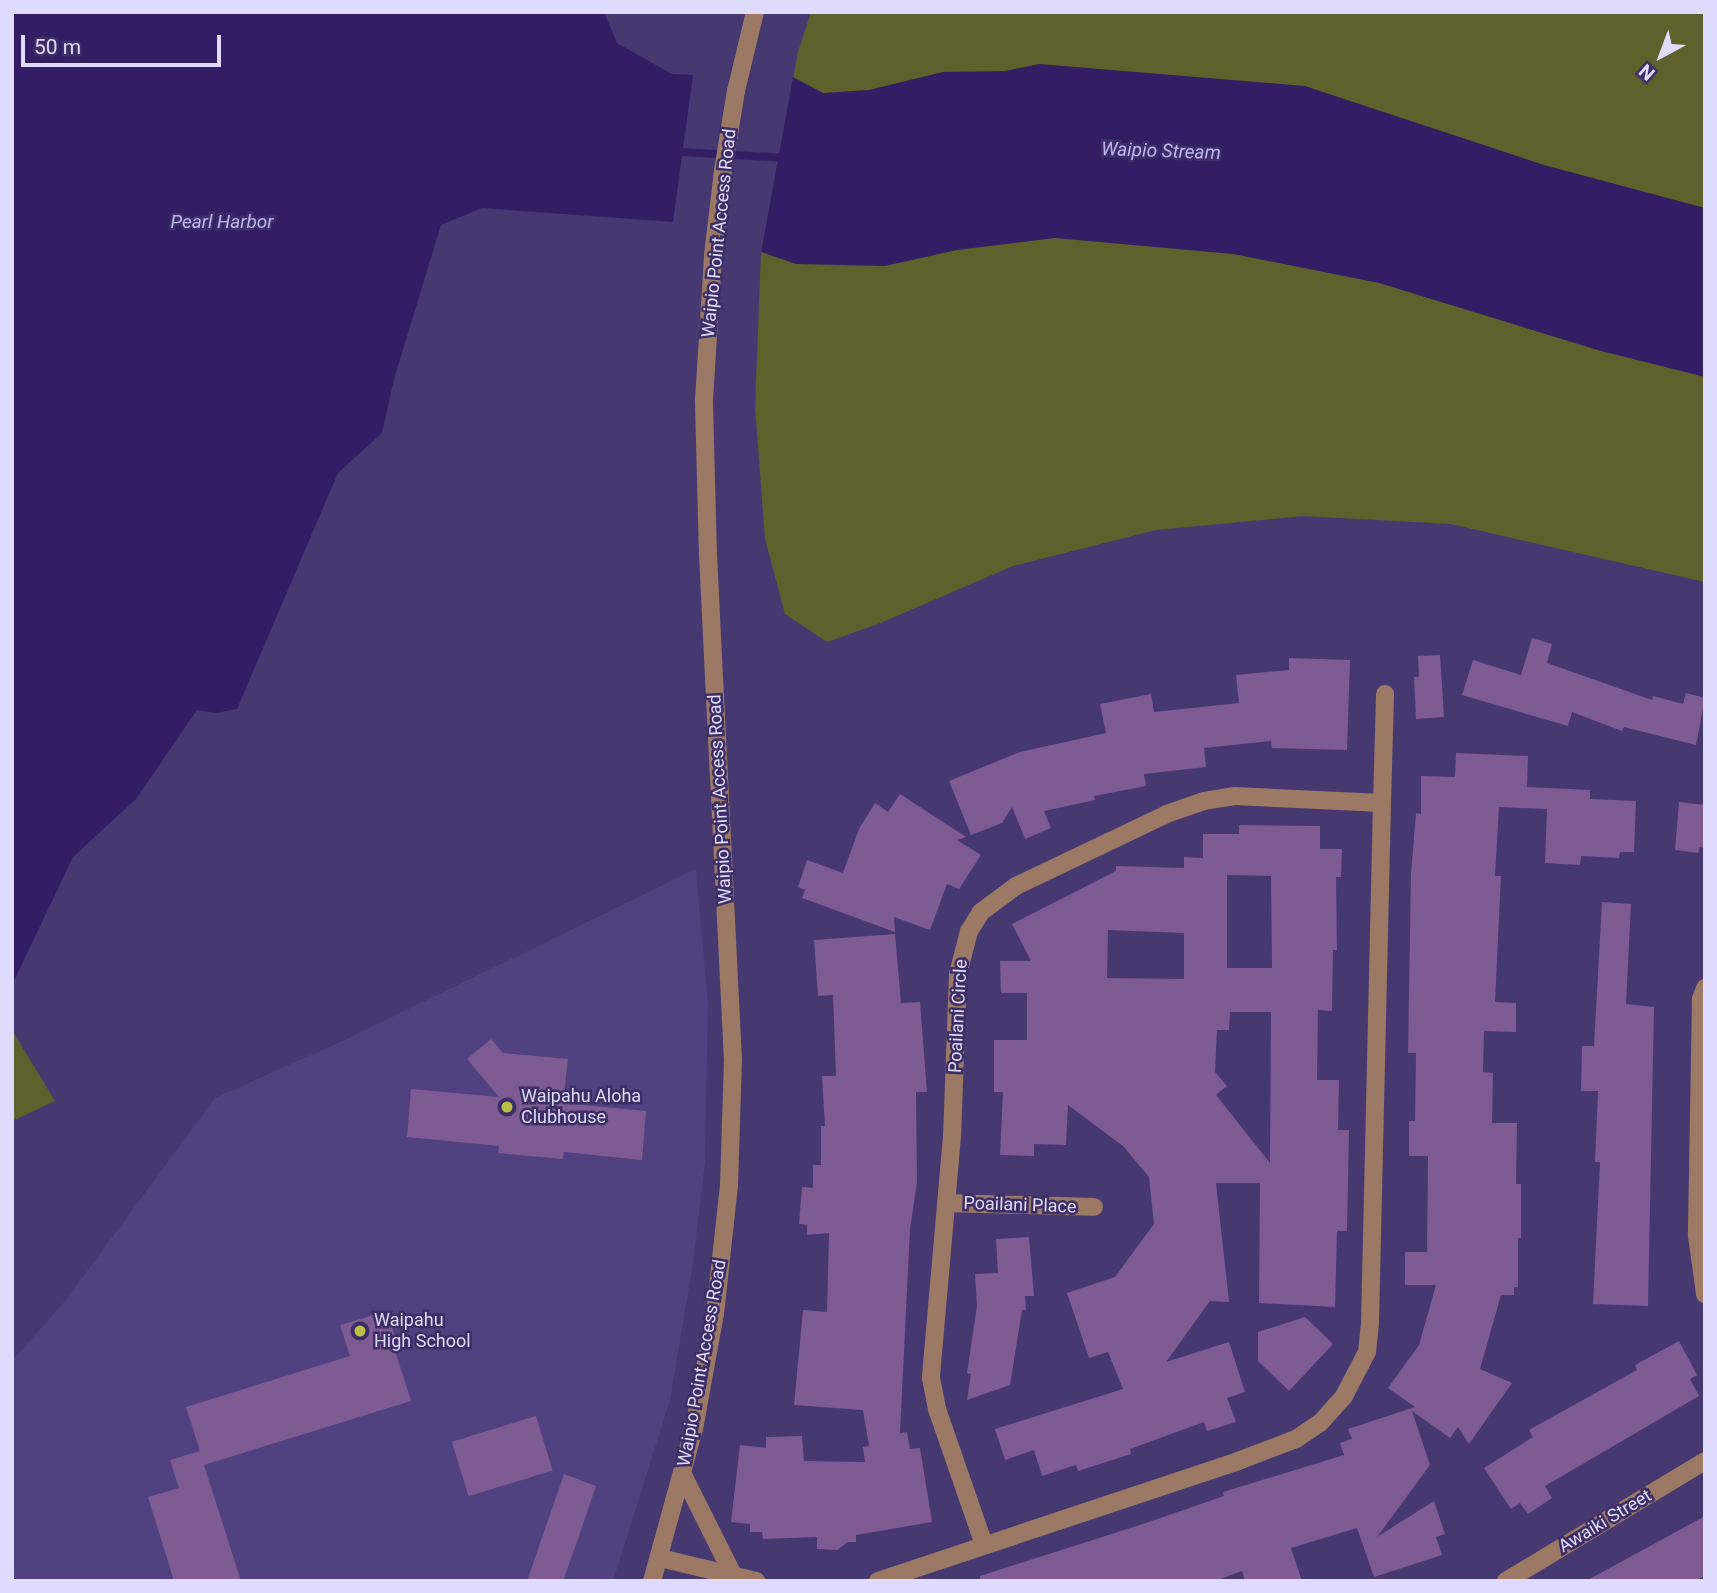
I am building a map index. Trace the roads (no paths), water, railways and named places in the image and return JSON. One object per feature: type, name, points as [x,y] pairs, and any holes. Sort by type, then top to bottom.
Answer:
[{"type":"street","name":"Waipio Point Access Road","points":[[652,1581],[683,1475],[715,1314],[729,1186],[733,1061],[707,543],[704,400],[713,255],[736,91],[755,12]]},
{"type":"street","points":[[878,1581],[1296,1439],[1320,1423],[1344,1396],[1357,1374],[1367,1352],[1370,1323],[1385,694]]},
{"type":"street","name":"Poailani Circle","points":[[984,1545],[937,1409],[932,1378],[952,1136],[958,974],[969,931],[981,912],[1016,886],[1167,814],[1204,801],[1235,796],[1382,803]]},
{"type":"street","points":[[1705,988],[1701,999],[1697,1236],[1705,1294]]},
{"type":"street","name":"Poailani Place","points":[[946,1203],[1094,1207]]},
{"type":"street","name":"Awaiki Street","points":[[1506,1581],[1705,1461]]},
{"type":"street","points":[[683,1475],[728,1578]]},
{"type":"street","points":[[660,1558],[728,1578],[756,1581]]},
{"type":"water","name":"Pearl Harbor","points":[[12,12],[604,12],[617,43],[672,74],[693,75],[673,222],[482,208],[441,225],[394,379],[382,433],[338,473],[237,709],[216,713],[197,710],[136,799],[73,857],[12,985]]},
{"type":"water","points":[[1039,64],[1305,86],[1544,165],[1705,208],[1705,377],[1601,351],[1379,283],[1233,254],[1055,238],[957,250],[885,266],[796,264],[761,252],[793,77],[823,93],[869,90],[943,72],[1005,71]]},
{"type":"waterway","name":"Waipio Stream","points":[[682,152],[787,158]]},
{"type":"place","name":"Waipahu Aloha Clubhouse","points":[[507,1107]]},
{"type":"place","name":"Waipahu High School","points":[[360,1331]]}]
